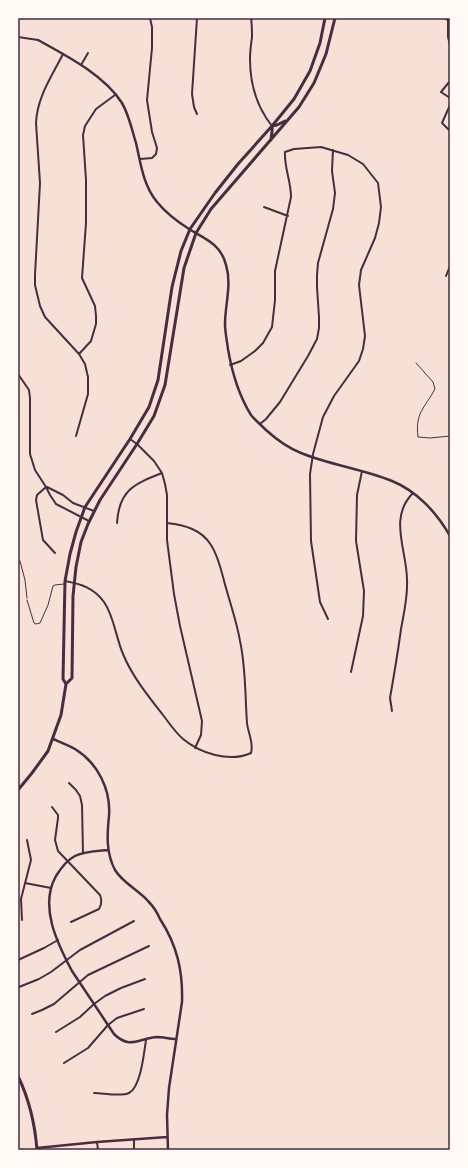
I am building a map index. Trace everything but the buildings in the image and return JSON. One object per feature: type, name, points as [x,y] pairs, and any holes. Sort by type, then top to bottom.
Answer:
[{"type":"main road","points":[[18,790],[40,764],[48,751],[62,715],[66,684],[63,679],[65,583],[70,554],[85,508],[149,407],[158,380],[172,287],[181,250],[190,229],[215,193],[294,99],[310,71],[320,43],[325,18]]},
{"type":"main road","points":[[66,684],[72,678],[74,582],[81,542],[94,511],[154,416],[165,385],[184,268],[196,233],[211,209],[299,107],[314,83],[326,54],[335,18]]},
{"type":"main road","points":[[272,126],[287,120]]},
{"type":"main road","points":[[271,140],[273,130],[272,126]]},
{"type":"main road","points":[[18,1076],[33,1119],[37,1149]]},
{"type":"street","points":[[140,159],[152,158],[156,154],[157,148],[152,132],[147,100],[152,48],[152,27],[150,18]]},
{"type":"street","points":[[197,18],[192,94],[194,107],[197,114]]},
{"type":"street","points":[[251,18],[252,35],[250,58],[255,98],[262,112],[272,126]]},
{"type":"street","points":[[445,18],[449,21],[448,37],[450,45]]},
{"type":"street","points":[[18,37],[38,40],[64,54],[104,82],[122,103],[140,159],[144,177],[151,194],[162,208],[172,217],[216,246],[227,266],[228,276],[225,324],[230,365],[238,391],[253,417],[282,443],[301,453],[392,481],[413,493],[431,509],[450,536]]},
{"type":"street","points":[[81,65],[88,52]]},
{"type":"street","points":[[64,54],[41,97],[36,114],[40,183],[35,275],[37,296],[45,317],[79,354],[85,364],[88,377],[88,394],[76,436]]},
{"type":"street","points":[[450,81],[441,92],[450,98]]},
{"type":"street","points":[[79,354],[91,341],[96,324],[95,306],[82,278],[86,223],[86,180],[83,135],[85,126],[96,109],[115,95]]},
{"type":"street","points":[[450,105],[442,123],[450,131]]},
{"type":"street","points":[[230,365],[241,361],[255,351],[272,327],[275,300],[275,271],[288,216],[291,196],[291,188],[284,161],[285,152],[294,149],[320,147],[348,155],[363,164],[378,183],[381,207],[375,238],[361,270],[360,285],[365,336],[363,349],[359,361],[334,396],[323,417],[313,454],[314,457],[310,474],[311,541],[320,602],[328,619]]},
{"type":"street","points":[[260,424],[280,402],[317,339],[319,328],[317,287],[318,269],[334,210],[335,193],[332,171],[333,150]]},
{"type":"street","points":[[264,207],[288,216]]},
{"type":"street","points":[[446,276],[450,266]]},
{"type":"street","points":[[18,374],[29,390],[29,443],[32,463],[56,504],[82,516],[89,521]]},
{"type":"street","points":[[130,439],[154,461],[162,473],[167,495],[168,550],[180,626],[202,721],[200,735],[195,748]]},
{"type":"street","points":[[351,672],[362,616],[364,591],[356,541],[357,495],[362,471]]},
{"type":"street","points":[[117,523],[121,501],[128,491],[146,479],[162,473]]},
{"type":"street","points":[[46,487],[63,495],[73,503],[94,511]]},
{"type":"street","points":[[46,487],[37,495],[36,500],[43,540],[55,553]]},
{"type":"street","points":[[392,711],[390,698],[404,610],[407,581],[400,517],[406,501],[413,493]]},
{"type":"street","points":[[65,583],[74,582],[88,587],[105,603],[124,655],[138,680],[172,728],[182,738],[195,748],[207,753],[235,757],[251,753],[252,748],[247,725],[241,647],[220,565],[211,544],[204,536],[188,526],[167,522]]},
{"type":"street","points":[[53,739],[84,755],[100,774],[107,794],[109,806],[107,836],[111,862],[123,880],[151,905],[165,926],[172,940],[182,973],[182,1002],[168,1102],[168,1150]]},
{"type":"street","points":[[69,783],[80,796],[82,805],[83,853]]},
{"type":"street","points":[[52,807],[58,815],[55,840],[58,851],[100,895],[102,900],[99,909],[71,922]]},
{"type":"street","points":[[22,920],[21,899],[31,860],[28,840]]},
{"type":"street","points":[[108,850],[83,853],[75,856],[59,871],[51,888],[49,906],[53,926],[58,940],[66,960],[114,1034],[119,1039],[125,1042],[133,1043],[157,1038],[176,1039]]},
{"type":"street","points":[[25,883],[51,888]]},
{"type":"street","points":[[19,987],[39,979],[51,972],[80,950],[134,921]]},
{"type":"street","points":[[18,960],[58,940]]},
{"type":"street","points":[[32,1014],[54,1004],[79,981],[88,975],[102,967],[149,946]]},
{"type":"street","points":[[56,1032],[80,1017],[94,1004],[113,992],[145,979]]},
{"type":"street","points":[[64,1063],[88,1048],[108,1025],[117,1018],[144,1009]]},
{"type":"street","points":[[94,1093],[123,1094],[129,1093],[134,1089],[137,1082],[146,1040]]},
{"type":"street","points":[[37,1149],[97,1142],[167,1137]]},
{"type":"street","points":[[134,1139],[134,1150]]},
{"type":"street","points":[[97,1142],[98,1150]]},
{"type":"lane","points":[[27,600],[34,623],[40,623],[48,605],[53,586],[65,583]]},
{"type":"path","points":[[416,363],[433,382],[435,389],[419,415],[417,426],[418,437],[430,438],[450,436]]},
{"type":"path","points":[[18,559],[20,561],[25,580],[27,600]]}]
